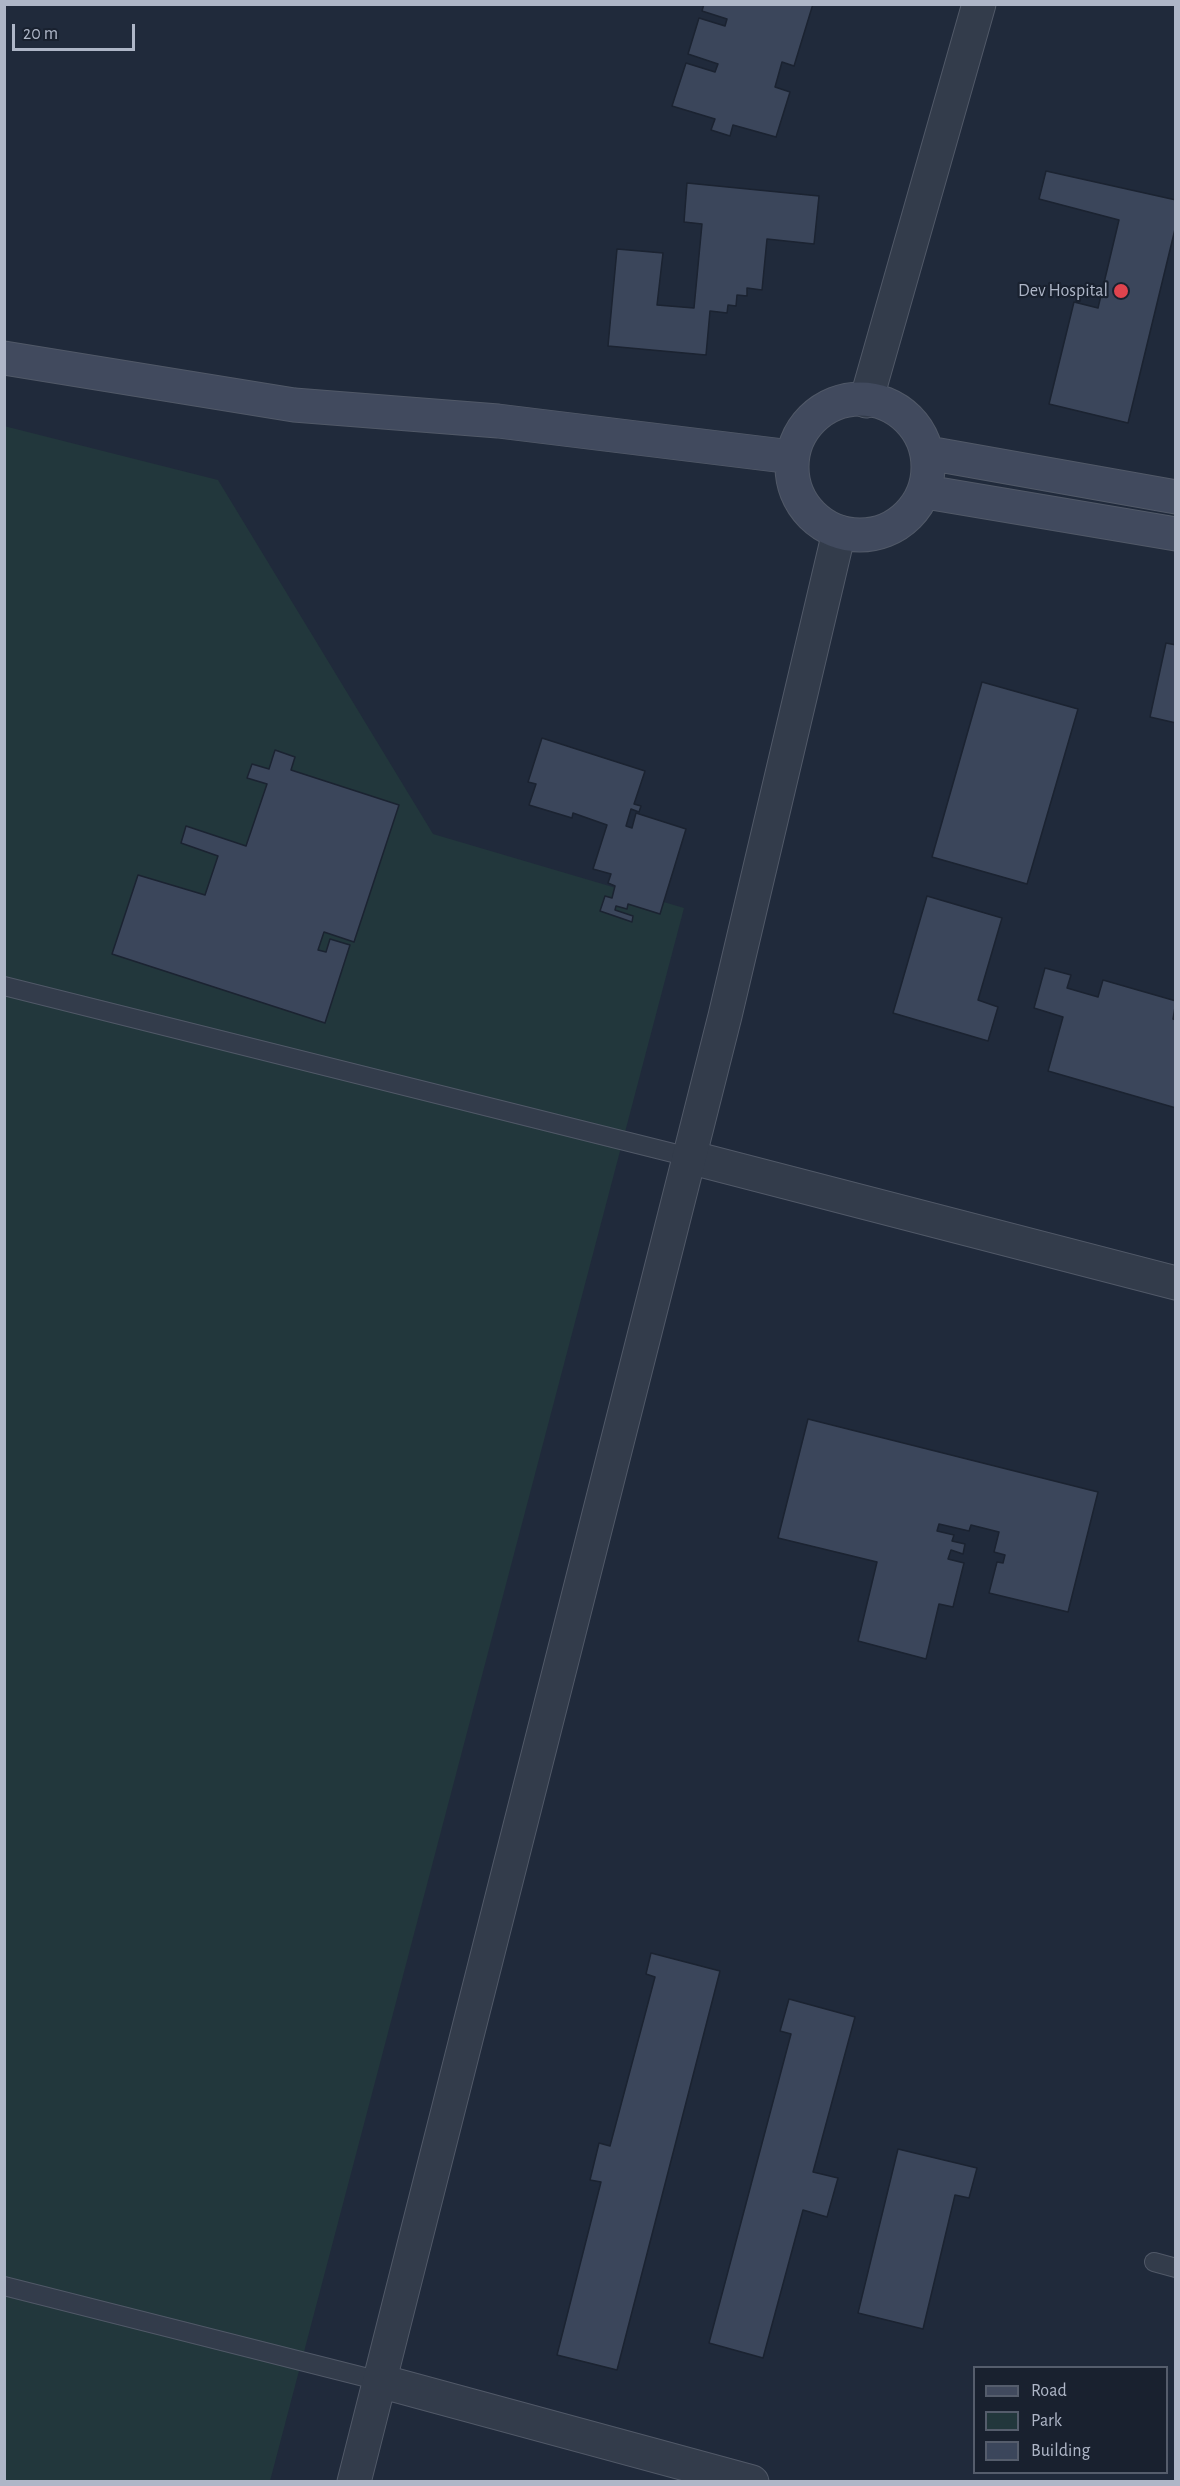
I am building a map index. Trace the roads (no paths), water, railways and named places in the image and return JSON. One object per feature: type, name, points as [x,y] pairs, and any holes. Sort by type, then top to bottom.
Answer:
[{"type":"main road","points":[[4,358],[294,405],[498,421],[792,457]]},
{"type":"main road","points":[[867,400],[882,402],[903,414],[919,432],[928,453],[926,492],[906,518],[886,531],[863,536],[839,532],[818,520],[802,502],[793,481],[792,457],[800,435],[814,416],[835,403],[867,400]]},
{"type":"main road","points":[[928,453],[1176,497]]},
{"type":"main road","points":[[926,492],[1176,534]]},
{"type":"street","points":[[867,400],[979,4]]},
{"type":"street","points":[[354,2481],[707,1089],[839,532]]},
{"type":"street","points":[[689,1157],[1176,1283]]},
{"type":"street","points":[[380,2381],[752,2481]]},
{"type":"lane","points":[[4,986],[689,1157]]},
{"type":"lane","points":[[1154,2262],[1176,2268]]},
{"type":"lane","points":[[4,2286],[380,2381]]},
{"type":"place","name":"Dev Hospital","points":[[1121,291]]}]
